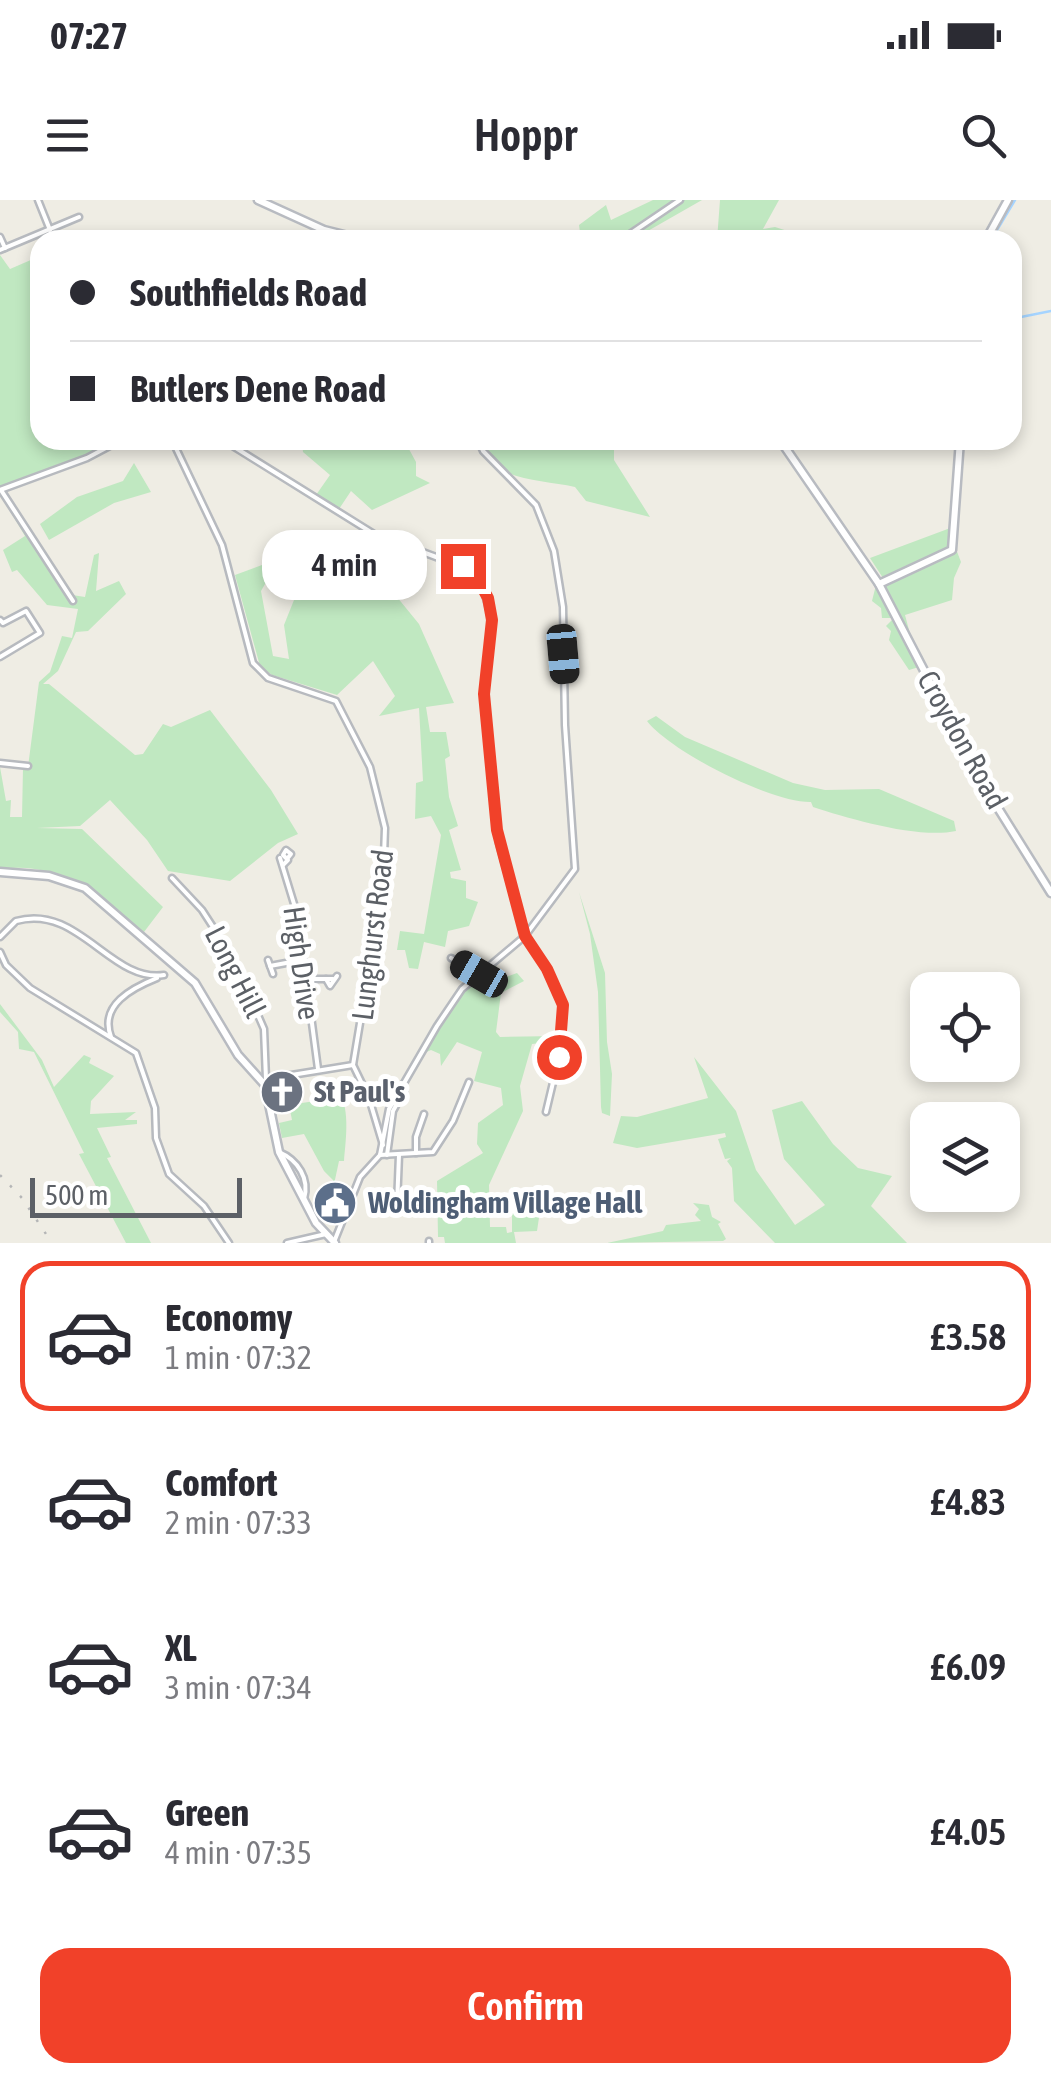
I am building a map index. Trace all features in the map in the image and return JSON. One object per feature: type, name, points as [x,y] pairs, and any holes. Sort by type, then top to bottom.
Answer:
[{"type":"street","points":[[38,200],[50,230],[80,217]]},
{"type":"street","points":[[258,200],[324,230]]},
{"type":"street","points":[[636,230],[680,200]]},
{"type":"street","points":[[992,230],[1008,200]]},
{"type":"street","points":[[0,237],[2,249],[30,238]]},
{"type":"street","points":[[73,600],[0,490],[102,450]]},
{"type":"street","name":"Lunghurst Road","points":[[177,450],[222,546],[253,663],[268,678],[336,701],[370,767],[385,828],[385,865],[353,1065]]},
{"type":"street","points":[[239,450],[374,534],[463,566],[480,582],[492,620],[484,694],[497,830],[525,936],[547,969],[563,1005],[560,1053],[546,1112]]},
{"type":"street","points":[[383,1145],[389,1108],[457,996],[525,936],[575,866],[561,593],[542,516],[486,450]]},
{"type":"street","name":"Croydon Road","points":[[787,450],[880,584],[982,784],[1051,893]]},
{"type":"street","points":[[880,584],[952,550],[959,450]]},
{"type":"street","points":[[0,620],[3,623],[26,611],[40,631],[0,658]]},
{"type":"street","points":[[0,763],[28,766]]},
{"type":"street","name":"High Drive","points":[[280,858],[298,917],[318,1070]]},
{"type":"street","points":[[284,865],[288,859]]},
{"type":"street","points":[[0,872],[48,876],[85,888],[195,983],[238,1055],[264,1080],[279,1152],[304,1199],[334,1242],[360,1177],[384,1155],[393,1111],[404,1091]]},
{"type":"street","name":"Long Hill","points":[[172,878],[202,910],[233,958],[264,1029],[264,1080]]},
{"type":"street","points":[[0,937],[16,921],[47,919],[68,927],[140,972],[164,974]]},
{"type":"street","points":[[0,952],[6,966],[26,985],[111,1037],[140,1060],[155,1108],[156,1138],[169,1174],[204,1206],[229,1243]]},
{"type":"street","points":[[451,958],[479,974]]},
{"type":"street","points":[[273,974],[269,963],[302,960]]},
{"type":"street","points":[[111,1037],[108,1020],[114,1004],[177,966]]},
{"type":"street","points":[[304,979],[332,978]]},
{"type":"street","points":[[264,1080],[353,1065],[369,1098],[384,1155]]},
{"type":"street","points":[[384,1155],[435,1150],[470,1082]]},
{"type":"street","points":[[416,1154],[416,1137],[424,1114]]},
{"type":"street","points":[[397,1205],[398,1155]]},
{"type":"street","points":[[287,1243],[326,1234]]},
{"type":"green space","points":[[653,200],[702,200],[650,230],[580,230],[579,225],[606,205],[611,220]]},
{"type":"green space","points":[[720,200],[779,200],[763,229],[784,230],[718,230]]},
{"type":"green space","points":[[0,255],[10,269],[30,260],[30,450],[97,450],[0,487]]},
{"type":"green space","points":[[409,450],[416,462],[416,476],[430,483],[372,510],[351,491],[339,509],[316,495],[330,475],[303,452]]},
{"type":"green space","points":[[483,450],[614,450],[614,460],[650,517],[586,501],[575,487],[517,476],[493,464]]},
{"type":"green space","points":[[134,463],[151,492],[114,503],[49,540],[40,524],[77,497],[123,481]]},
{"type":"green space","points":[[0,494],[66,594],[85,597],[94,555],[99,553],[96,591],[119,581],[126,594],[88,631],[76,632],[58,671],[43,684],[49,684],[135,755],[143,754],[163,724],[171,727],[210,710],[271,790],[298,834],[278,843],[230,881],[168,871],[147,840],[110,800],[80,826],[37,828],[82,829],[163,907],[144,932],[62,876],[23,868],[0,869],[0,767],[6,801],[11,800],[10,817],[22,817],[23,768],[28,767],[39,682],[50,672],[62,636],[72,638],[78,609],[47,605],[17,570],[12,572],[3,550],[25,536]]},
{"type":"green space","points":[[953,527],[947,552],[956,549],[961,562],[954,578],[952,600],[905,615],[913,645],[923,657],[919,667],[909,670],[889,640],[891,631],[886,626],[894,618],[882,618],[881,608],[872,601],[876,585],[888,579],[883,578],[870,558]]},
{"type":"green space","points":[[283,551],[276,575],[269,577],[261,591],[273,656],[289,659],[284,625],[304,575],[345,577],[368,594],[388,586],[419,624],[454,703],[426,707],[430,732],[446,732],[450,756],[445,759],[449,797],[458,826],[449,830],[461,870],[450,872],[451,878],[466,881],[466,898],[478,902],[469,926],[448,931],[445,947],[424,942],[418,969],[409,968],[405,950],[397,950],[400,931],[424,934],[441,835],[431,816],[415,819],[416,783],[423,781],[419,708],[379,716],[395,696],[373,661],[337,695],[272,675],[260,666],[235,575],[275,560]]},
{"type":"green space","points":[[656,716],[685,737],[793,783],[825,790],[879,789],[954,821],[956,831],[923,832],[884,826],[748,785],[677,747],[647,721]]},
{"type":"green space","points":[[579,892],[605,973],[612,1074],[610,1116],[602,1113],[601,1107],[598,992]]},
{"type":"green space","points":[[495,964],[503,978],[517,973],[524,981],[501,993],[496,1032],[500,1037],[558,1036],[557,1041],[532,1044],[520,1086],[523,1111],[489,1185],[490,1227],[506,1227],[507,1233],[512,1232],[512,1187],[528,1191],[534,1209],[540,1211],[537,1231],[514,1232],[516,1243],[445,1243],[444,1237],[438,1237],[437,1181],[483,1153],[477,1144],[478,1123],[503,1105],[501,1088],[474,1081],[482,1052],[457,1042],[441,1066],[440,1054],[431,1050],[422,1054],[462,992]]},
{"type":"green space","points":[[0,1004],[42,1060],[54,1087],[84,1055],[91,1058],[89,1063],[114,1076],[91,1101],[90,1114],[136,1112],[125,1120],[137,1120],[137,1124],[97,1128],[111,1157],[107,1158],[151,1243],[126,1243],[79,1154],[84,1153],[34,1052],[19,1049],[18,1032],[0,1012]]},
{"type":"green space","points":[[694,1057],[736,1111],[756,1170],[795,1225],[825,1205],[784,1159],[772,1110],[802,1101],[833,1144],[858,1168],[892,1176],[871,1206],[907,1243],[775,1243],[734,1201],[732,1168],[727,1161],[731,1158],[725,1159],[718,1139],[726,1137],[725,1133],[637,1148],[613,1143],[621,1116],[637,1117],[708,1098]]},
{"type":"green space","points":[[326,1078],[329,1095],[336,1088],[341,1095],[346,1122],[344,1161],[339,1161],[333,1189],[333,1180],[304,1134],[282,1138],[279,1123],[292,1120],[289,1105],[315,1101],[312,1080]]},
{"type":"green space","points":[[693,1203],[709,1205],[712,1217],[721,1222],[718,1224],[726,1239],[607,1243],[663,1231],[666,1225],[701,1221],[695,1215],[699,1209]]},
{"type":"waterway","points":[[997,230],[1015,200]]},
{"type":"waterway","points":[[1022,317],[1051,311]]},
{"type":"railway","points":[[0,1175],[22,1198],[52,1243]]},
{"type":"place","name":"St Paul's","points":[[282,1092]]},
{"type":"place","name":"Woldingham Village Hall","points":[[335,1203]]},
{"type":"route","points":[[463,566],[476,576],[488,598],[492,620],[484,694],[497,830],[525,936],[547,969],[563,1005],[559,1057]]}]
